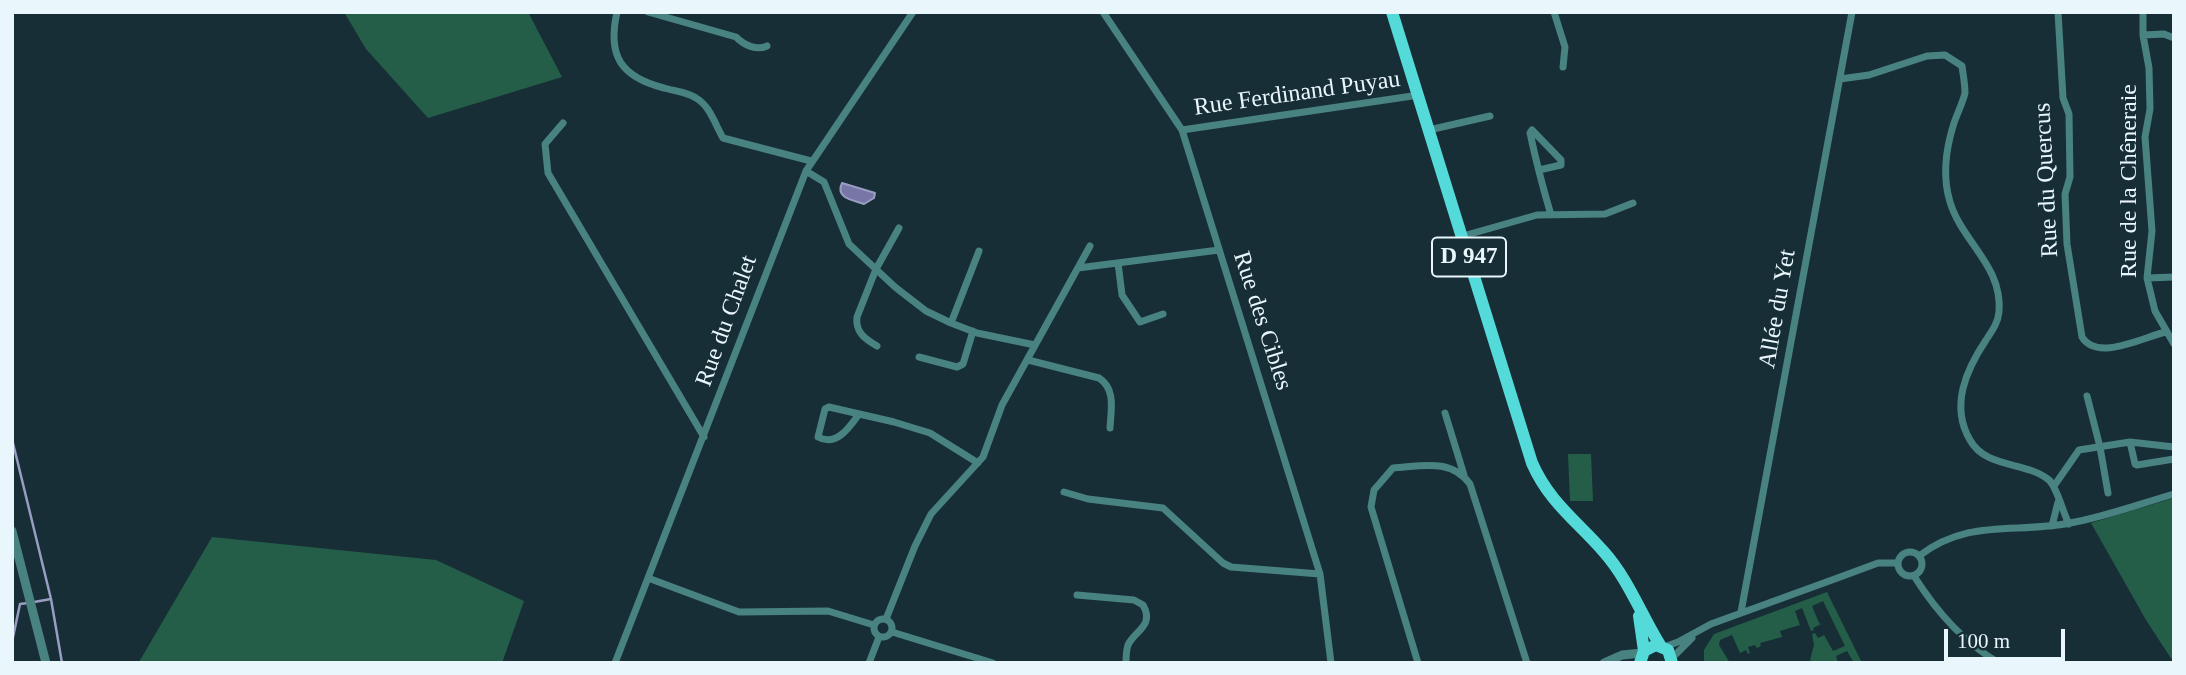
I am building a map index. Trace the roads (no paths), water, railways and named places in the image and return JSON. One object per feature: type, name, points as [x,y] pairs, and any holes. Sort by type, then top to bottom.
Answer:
[{"type":"main road","name":"D 947","points":[[1392,12],[1532,463],[1542,485],[1572,521],[1604,552],[1623,578],[1667,653]]},
{"type":"main road","name":"D 947","points":[[1637,602],[1642,655]]},
{"type":"main road","points":[[1642,655],[1651,646],[1667,653]]},
{"type":"street","points":[[617,12],[613,30],[616,58],[626,70],[644,83],[694,96],[706,105],[723,138],[811,161]]},
{"type":"street","points":[[648,12],[736,37],[743,44],[761,49],[767,46]]},
{"type":"street","name":"Rue du Chalet","points":[[615,663],[704,437],[786,216],[806,171],[913,12]]},
{"type":"street","name":"Rue des Cibles","points":[[1103,12],[1182,130],[1320,574],[1331,663]]},
{"type":"street","points":[[1554,12],[1565,47],[1563,67]]},
{"type":"street","name":"Allée du Yet","points":[[1741,612],[1852,12]]},
{"type":"street","name":"Rue du Quercus","points":[[2058,12],[2063,98],[2069,114],[2070,177],[2065,194],[2067,244],[2082,337],[2091,347],[2104,350],[2166,332]]},
{"type":"street","name":"Rue de la Chêneraie","points":[[2143,12],[2143,35],[2149,68],[2150,109],[2145,138],[2152,231],[2147,278],[2155,311],[2174,344]]},
{"type":"street","points":[[2143,35],[2164,34],[2174,38]]},
{"type":"street","points":[[1840,79],[1869,75],[1927,56],[1945,55],[1962,66],[1965,93],[1947,150],[1946,185],[1950,204],[1961,226],[1988,263],[1997,287],[1999,313],[1994,330],[1978,354],[1962,388],[1962,419],[1970,442],[1979,451],[1997,462],[2048,479],[2054,486],[2069,523]]},
{"type":"street","name":"Rue Ferdinand Puyau","points":[[1182,130],[1419,96]]},
{"type":"street","points":[[1429,130],[1490,116]]},
{"type":"street","points":[[563,123],[545,144],[548,173],[704,437]]},
{"type":"street","points":[[1539,170],[1561,165],[1561,160],[1532,130],[1530,133],[1539,170],[1551,215]]},
{"type":"street","points":[[806,171],[824,182],[849,244],[895,287],[926,311],[973,331],[1035,345]]},
{"type":"street","points":[[1463,236],[1537,215],[1605,214],[1633,203]]},
{"type":"street","points":[[877,346],[863,337],[856,324],[876,269],[899,228]]},
{"type":"street","points":[[886,619],[915,546],[931,514],[983,457],[1002,405],[1090,246]]},
{"type":"street","points":[[1078,268],[1219,250]]},
{"type":"street","points":[[951,323],[979,251]]},
{"type":"street","points":[[1118,263],[1122,295],[1140,322],[1163,314]]},
{"type":"street","points":[[2147,278],[2174,277]]},
{"type":"street","points":[[919,357],[957,367],[963,364],[973,331]]},
{"type":"street","points":[[1028,360],[1099,378],[1106,383],[1111,389],[1110,428]]},
{"type":"street","points":[[2087,396],[2108,493]]},
{"type":"street","points":[[859,414],[848,430],[835,439],[823,440],[818,437],[825,409],[829,407],[859,414],[930,433],[978,463]]},
{"type":"street","points":[[1445,413],[1527,663]]},
{"type":"street","points":[[2054,486],[2079,450],[2130,442],[2174,447]]},
{"type":"street","points":[[2130,442],[2137,465],[2174,459]]},
{"type":"street","points":[[1418,663],[1371,507],[1374,490],[1393,468],[1439,466],[1457,470],[1464,475]]},
{"type":"street","points":[[1064,492],[1088,499],[1163,508],[1223,563],[1231,567],[1320,574]]},
{"type":"street","points":[[1919,556],[1937,542],[1974,531],[1996,527],[2069,523],[2174,494]]},
{"type":"street","points":[[2052,526],[2058,501]]},
{"type":"street","points":[[12,531],[46,663]]},
{"type":"street","points":[[1919,556],[1908,552],[1901,556],[1898,563],[1902,574],[1914,576],[1951,625],[1982,653],[1999,663]]},
{"type":"street","points":[[1914,576],[1922,567],[1919,556]]},
{"type":"street","points":[[1667,653],[1703,629],[1741,612],[1878,564],[1898,563]]},
{"type":"street","points":[[648,578],[739,612],[828,611],[874,625]]},
{"type":"street","points":[[1077,595],[1133,600],[1143,606],[1147,617],[1126,648],[1126,663]]},
{"type":"street","points":[[886,619],[892,624],[892,632],[886,637],[879,636],[874,625],[878,620],[886,619]]},
{"type":"street","points":[[1667,653],[1703,629]]},
{"type":"street","points":[[892,632],[993,663]]},
{"type":"street","points":[[869,663],[879,636]]},
{"type":"street","points":[[1604,663],[1622,655],[1642,655]]},
{"type":"water","points":[[842,183],[875,193],[874,198],[864,204],[850,200],[841,192]]},
{"type":"waterway","points":[[12,439],[51,599],[34,602]]},
{"type":"waterway","points":[[51,599],[62,663]]},
{"type":"waterway","points":[[12,642],[20,604],[28,603]]}]
